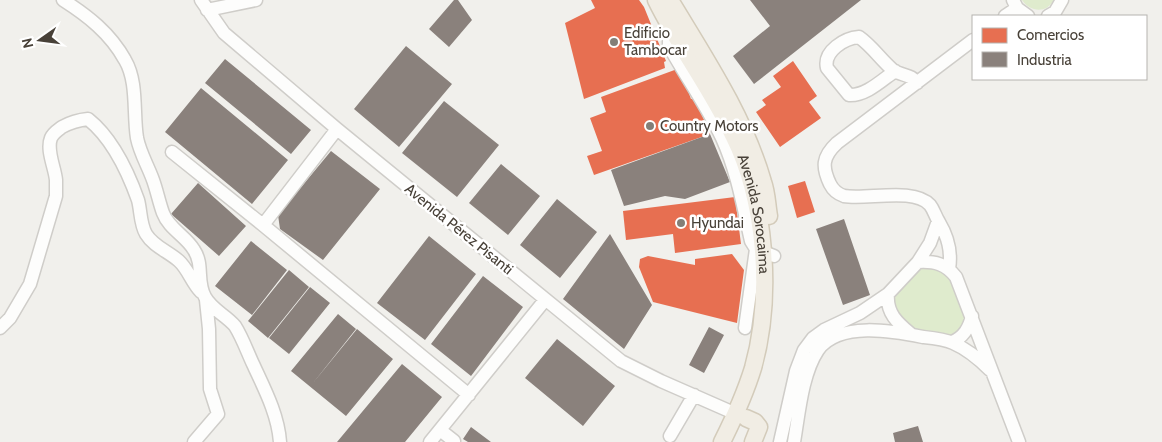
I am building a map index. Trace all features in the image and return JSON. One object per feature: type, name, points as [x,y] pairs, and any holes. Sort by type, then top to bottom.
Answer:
[{"type":"main road","name":"Avenida Sorocaima","points":[[656,0],[723,114],[741,153],[752,184],[765,253]]},
{"type":"main road","name":"Avenida Sorocaima","points":[[670,0],[744,129],[764,184],[764,284],[759,337],[753,366],[743,396],[741,415],[734,442]]},
{"type":"main road","name":"Avenida Sorocaima","points":[[722,442],[741,415]]},
{"type":"main road","points":[[741,415],[755,422],[759,427],[753,442]]},
{"type":"street","points":[[63,0],[99,26],[115,42],[127,62],[132,81],[139,145],[164,214],[168,222],[191,244],[196,253],[200,267],[199,285],[206,298],[212,307],[229,320],[239,333],[272,405],[280,442]]},
{"type":"street","points":[[204,5],[256,0]]},
{"type":"street","points":[[1053,15],[1062,0]]},
{"type":"street","points":[[1006,15],[1015,4],[1027,15]]},
{"type":"street","name":"Avenida Pérez Pisanti","points":[[204,5],[224,32],[337,129],[621,361],[660,381],[741,415]]},
{"type":"street","points":[[895,71],[857,96],[850,95],[827,68],[826,63],[827,58],[839,42],[859,37],[870,45],[895,71],[914,78],[917,83]]},
{"type":"street","points":[[950,269],[950,247],[944,228],[938,221],[929,203],[920,197],[898,195],[845,196],[839,194],[832,188],[824,173],[825,161],[830,150],[972,41]]},
{"type":"street","points":[[0,328],[10,318],[30,284],[56,196],[50,139],[64,126],[78,120],[88,119],[96,125],[116,151],[138,201],[143,228],[147,235],[152,241],[179,261],[196,287],[206,298],[209,329],[210,389],[218,414],[194,442]]},
{"type":"street","points":[[263,225],[337,129]]},
{"type":"street","points":[[172,152],[469,395]]},
{"type":"street","points":[[780,442],[796,371],[804,350],[813,338],[824,330],[860,313],[888,294],[918,262],[930,243],[938,221]]},
{"type":"street","points":[[745,328],[765,253]]},
{"type":"street","points":[[918,262],[935,262],[950,269],[956,277],[1019,442]]},
{"type":"street","points":[[888,294],[888,306],[893,317],[912,335]]},
{"type":"street","points":[[430,442],[545,300]]},
{"type":"street","points":[[952,342],[961,338],[970,324],[972,316]]},
{"type":"street","points":[[794,442],[809,367],[820,348],[837,335],[857,330],[912,335],[952,342],[970,352],[990,370]]},
{"type":"street","points":[[670,436],[694,395]]},
{"type":"street","points":[[440,430],[454,441]]},
{"type":"green space","points":[[1022,0],[1054,0],[1047,8],[1038,10],[1029,7]]},
{"type":"green space","points":[[923,266],[947,269],[966,321],[960,332],[952,337],[915,328],[900,318],[896,310],[893,300],[914,272]]},
{"type":"building: Comercios","name":"Edificio Tambocar","points":[[591,0],[639,0],[644,7],[666,61],[664,62],[665,68],[584,99],[565,23],[595,8]]},
{"type":"building: Comercios","points":[[793,61],[817,96],[809,102],[821,118],[780,147],[756,112],[766,105],[762,100],[781,87],[773,76]]},
{"type":"building: Comercios","name":"Country Motors","points":[[680,68],[691,99],[695,98],[710,134],[594,175],[587,156],[602,151],[590,118],[606,112],[601,97]]},
{"type":"building: Comercios","points":[[805,181],[815,212],[797,218],[788,186]]},
{"type":"building: Comercios","name":"Hyundai","points":[[735,197],[741,244],[675,253],[673,234],[626,240],[623,211]]},
{"type":"building: Comercios","points":[[732,254],[744,270],[737,323],[653,302],[639,267],[640,259],[648,256],[695,265],[695,259]]},
{"type":"building: Industria","points":[[454,0],[458,0],[472,20],[449,47],[429,29]]},
{"type":"building: Industria","points":[[750,0],[861,0],[754,84],[733,56],[770,26]]},
{"type":"building: Industria","points":[[406,46],[452,84],[399,147],[354,109]]},
{"type":"building: Industria","points":[[225,59],[311,130],[291,154],[205,83]]},
{"type":"building: Industria","points":[[201,88],[288,160],[252,204],[165,132]]},
{"type":"building: Industria","points":[[444,101],[499,145],[457,197],[402,153]]},
{"type":"building: Industria","points":[[710,134],[730,182],[685,199],[665,196],[624,206],[611,170]]},
{"type":"building: Industria","points":[[331,151],[380,189],[323,260],[280,229],[278,215]]},
{"type":"building: Industria","points":[[501,164],[540,196],[508,235],[469,203]]},
{"type":"building: Industria","points":[[198,183],[246,226],[219,256],[171,214]]},
{"type":"building: Industria","points":[[557,199],[597,232],[560,278],[520,245]]},
{"type":"building: Industria","points":[[844,219],[870,295],[843,305],[816,229]]},
{"type":"building: Industria","points":[[610,234],[652,305],[624,349],[563,299]]},
{"type":"building: Industria","points":[[429,236],[476,274],[425,340],[377,303]]},
{"type":"building: Industria","points":[[251,241],[287,270],[252,315],[215,286]]},
{"type":"building: Industria","points":[[289,270],[309,287],[268,338],[248,321]]},
{"type":"building: Industria","points":[[483,276],[523,307],[471,376],[431,344]]},
{"type":"building: Industria","points":[[310,287],[330,303],[289,354],[269,338]]},
{"type":"building: Industria","points":[[338,314],[356,329],[313,383],[357,329],[393,359],[346,416],[291,371]]},
{"type":"building: Industria","points":[[709,327],[724,335],[704,373],[689,365]]},
{"type":"building: Industria","points":[[557,339],[615,386],[583,426],[525,378]]},
{"type":"building: Industria","points":[[402,364],[442,397],[405,442],[337,442]]},
{"type":"building: Industria","points":[[918,426],[923,442],[895,442],[893,433]]},
{"type":"building: Industria","points":[[471,427],[491,442],[468,442],[463,439]]},
{"type":"place","name":"Edificio Tambocar","points":[[614,42]]},
{"type":"place","name":"Country Motors","points":[[650,126]]},
{"type":"place","name":"Hyundai","points":[[681,223]]}]
